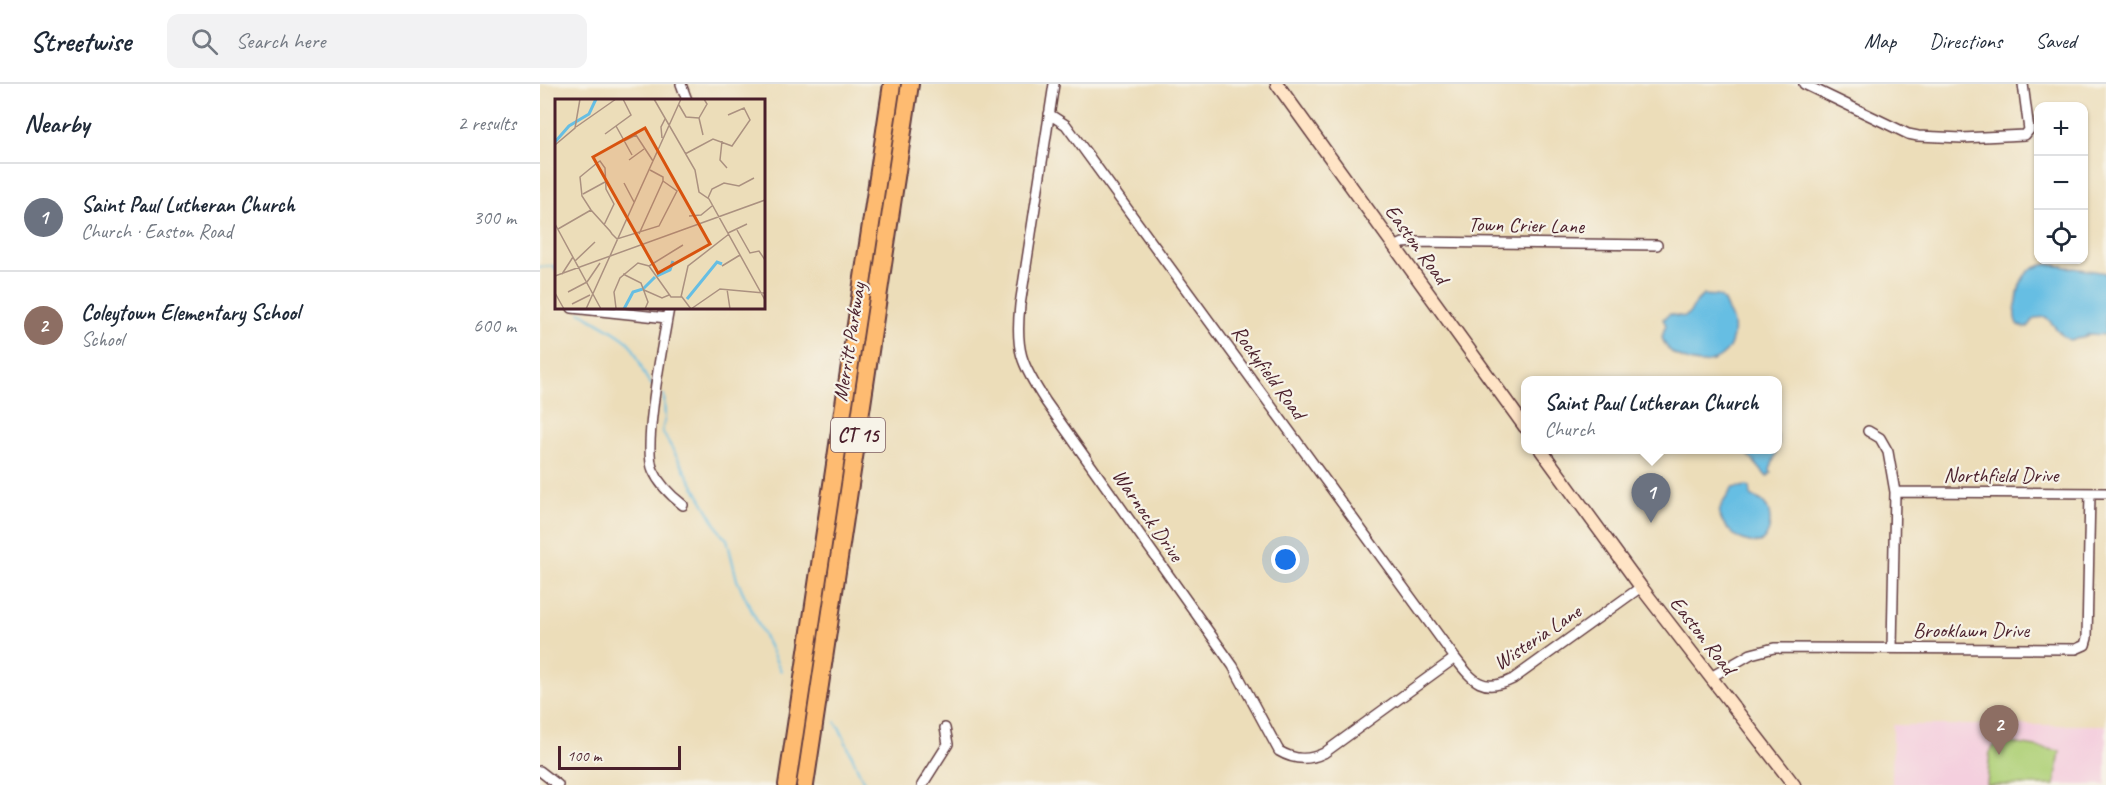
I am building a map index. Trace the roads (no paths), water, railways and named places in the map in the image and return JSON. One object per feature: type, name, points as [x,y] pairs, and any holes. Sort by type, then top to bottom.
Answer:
[{"type":"highway","name":"Merritt Parkway","points":[[787,785],[892,84]]},
{"type":"highway","name":"Merritt Parkway","points":[[805,785],[910,84]]},
{"type":"main road","name":"Easton Road","points":[[1277,84],[1520,414]]},
{"type":"main road","name":"Easton Road","points":[[1544,454],[1641,587],[1794,785]]},
{"type":"street","points":[[681,84],[687,99]]},
{"type":"street","name":"Warnock Drive","points":[[1054,84],[1019,312],[1018,338],[1023,363],[1058,419],[1233,666],[1279,751],[1288,757],[1302,759],[1324,753],[1455,658]]},
{"type":"street","points":[[1804,84],[1908,134],[1962,138],[2025,135],[2029,130],[2023,84]]},
{"type":"street","name":"Rockyfield Road","points":[[1049,114],[1062,121],[1072,133],[1455,658]]},
{"type":"street","name":"Town Crier Lane","points":[[1395,247],[1403,243],[1416,242],[1654,245]]},
{"type":"street","points":[[584,309],[667,318]]},
{"type":"street","points":[[669,309],[653,414],[650,460],[659,480],[672,496],[683,504]]},
{"type":"street","points":[[1868,431],[1885,444],[1895,492],[1892,648]]},
{"type":"street","name":"Northfield Drive","points":[[1895,492],[2106,493]]},
{"type":"street","name":"Brooklawn Drive","points":[[1711,677],[1762,650],[1799,647],[2076,649],[2085,645],[2090,493]]},
{"type":"street","name":"Wisteria Lane","points":[[1455,658],[1476,681],[1488,686],[1501,684],[1520,674],[1641,587]]},
{"type":"street","points":[[922,785],[948,744],[945,728]]},
{"type":"street","points":[[540,771],[558,785]]},
{"type":"water","points":[[2048,264],[2106,273],[2106,335],[2089,334],[2082,338],[2069,340],[2046,317],[2035,318],[2028,327],[2024,328],[2017,324],[2015,312],[2022,281],[2029,271]]},
{"type":"water","points":[[1704,295],[1721,297],[1732,321],[1733,335],[1731,344],[1720,357],[1704,363],[1676,355],[1667,348],[1662,337],[1666,325],[1663,319],[1670,314],[1688,315],[1698,299]]},
{"type":"water","points":[[1747,454],[1776,454],[1771,473],[1767,477]]},
{"type":"water","points":[[1750,487],[1751,496],[1763,502],[1769,513],[1769,529],[1760,543],[1737,537],[1726,527],[1721,518],[1721,506],[1732,488]]},
{"type":"waterway","points":[[540,267],[554,266],[555,268]]},
{"type":"waterway","points":[[580,312],[628,342],[636,353],[645,376],[653,386]]},
{"type":"waterway","points":[[664,395],[665,419],[662,431],[722,535],[727,539],[737,580],[781,671]]},
{"type":"waterway","points":[[835,722],[865,785]]},
{"type":"place","name":"Saint Paul Lutheran Church","points":[[1651,523]]},
{"type":"place","name":"Coleytown Elementary School","points":[[1999,755]]}]
